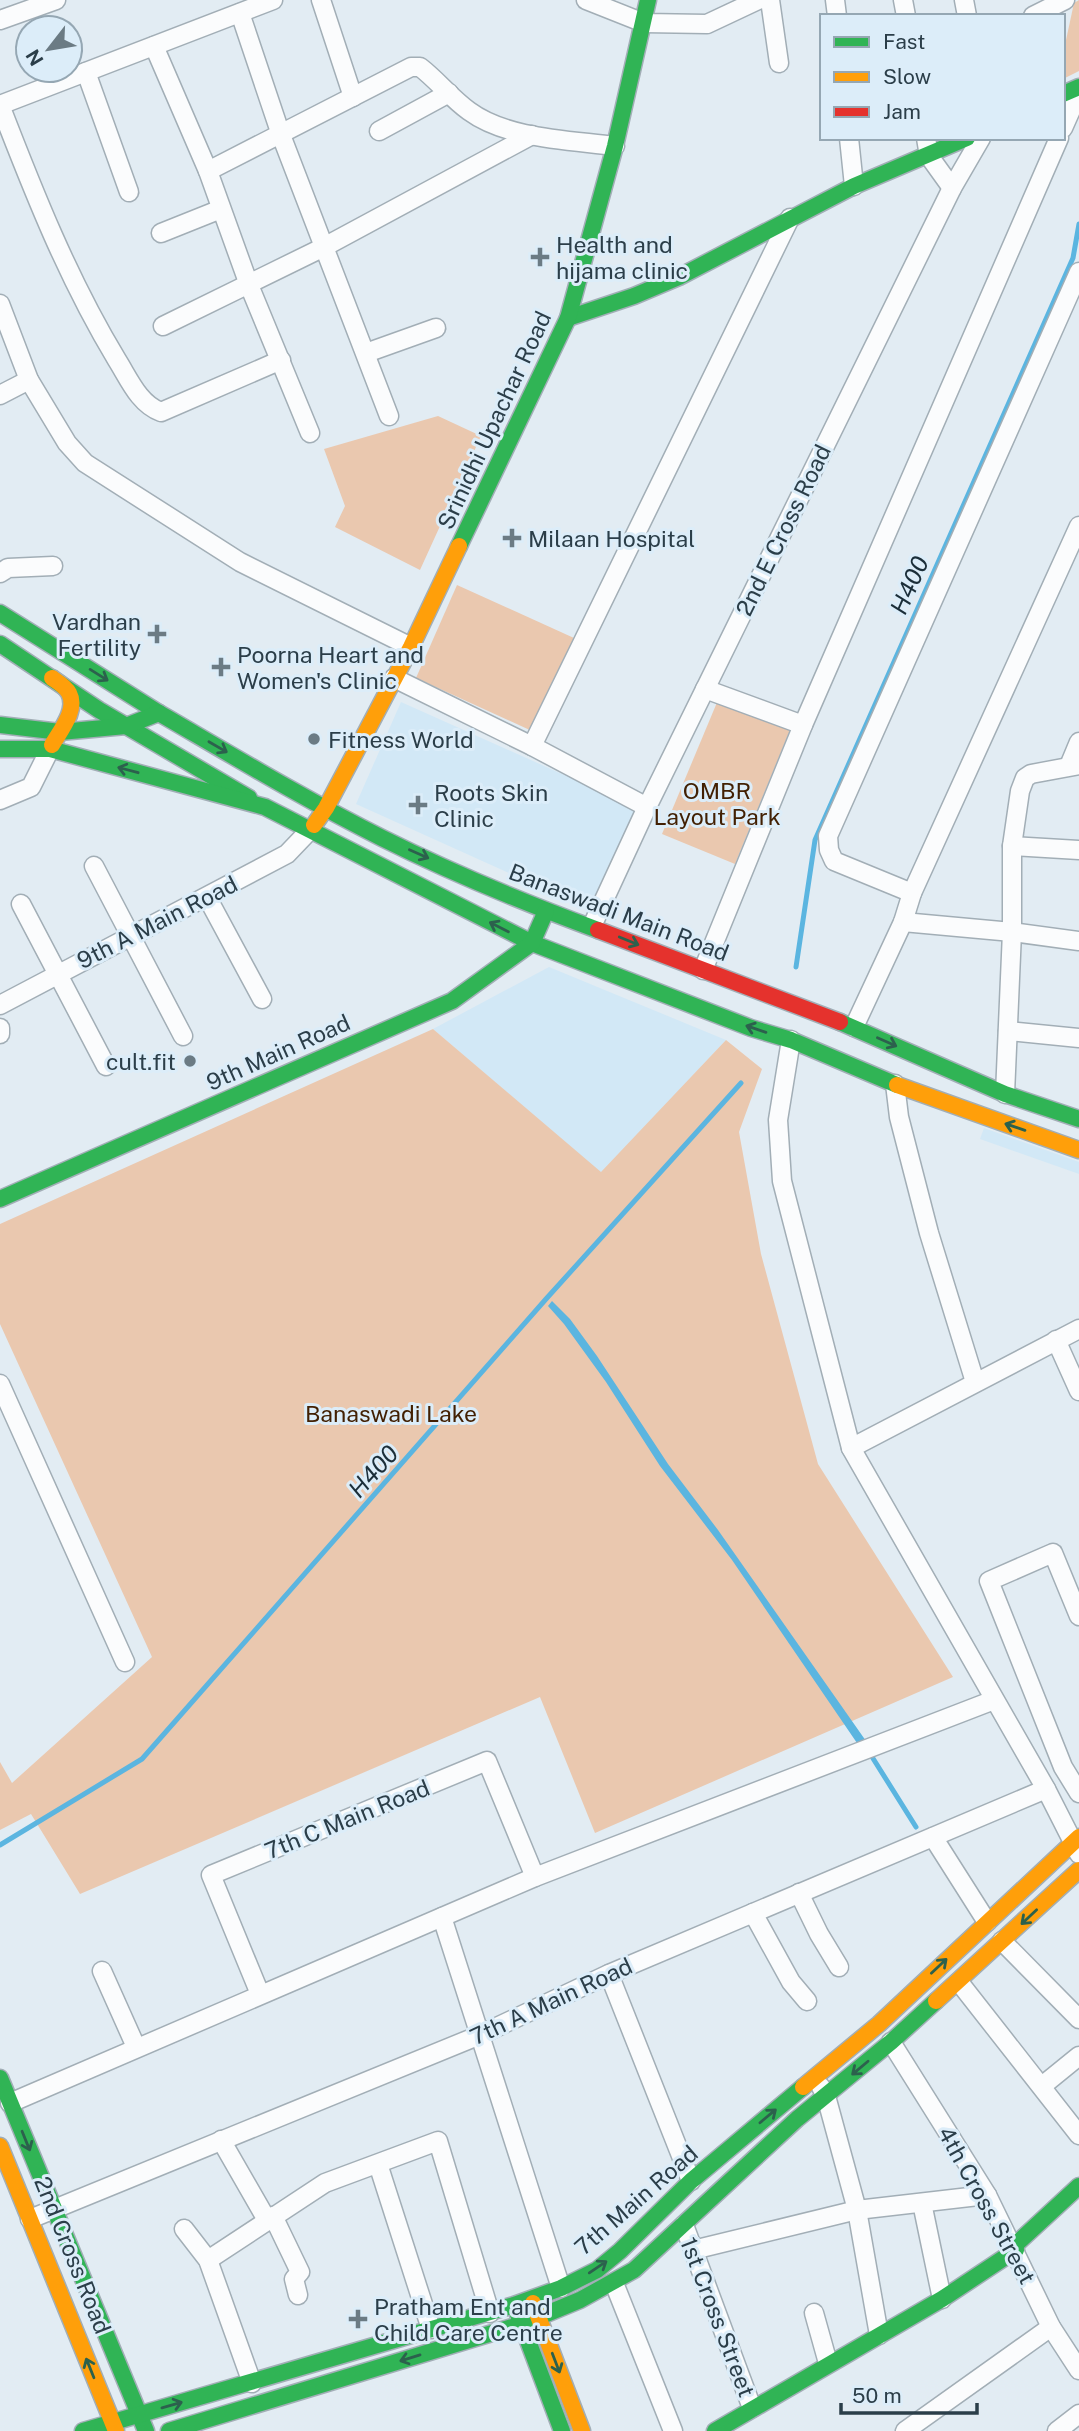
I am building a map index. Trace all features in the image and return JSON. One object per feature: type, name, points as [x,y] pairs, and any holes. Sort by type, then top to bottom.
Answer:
[{"type":"main road","name":"Srinidhi Upachar Road","points":[[309,831],[326,808],[411,647],[568,318],[615,146],[648,0]]},
{"type":"main road","points":[[568,318],[634,296],[679,277],[928,147],[958,140]]},
{"type":"main road","name":"Banaswadi Main Road","points":[[0,613],[159,713],[384,839],[546,911],[592,926],[854,1027],[1005,1094],[1079,1119]]},
{"type":"main road","points":[[0,644],[126,726],[265,807],[532,943],[791,1041],[895,1084],[1079,1150]]},
{"type":"main road","points":[[50,749],[65,724],[71,706],[69,692],[52,678]]},
{"type":"main road","points":[[0,725],[60,733],[126,726],[159,713]]},
{"type":"main road","points":[[0,750],[50,749],[265,807]]},
{"type":"main road","points":[[532,943],[546,911]]},
{"type":"main road","name":"9th Main Road","points":[[0,1199],[452,1001],[532,943]]},
{"type":"main road","name":"7th Main Road","points":[[83,2431],[114,2426],[139,2415],[490,2313],[561,2288],[597,2270],[691,2181],[878,2024],[986,1922],[1077,1844]]},
{"type":"main road","name":"7th Main Road","points":[[169,2431],[522,2324],[614,2283],[635,2270],[797,2119],[959,1982],[1079,1870]]},
{"type":"main road","name":"2nd Cross Road","points":[[0,2078],[146,2431]]},
{"type":"main road","name":"2nd Cross Road","points":[[0,2146],[114,2426]]},
{"type":"main road","points":[[715,2431],[942,2299],[1015,2248],[1079,2186]]},
{"type":"main road","points":[[532,2299],[582,2431]]},
{"type":"main road","points":[[514,2305],[562,2431]]},
{"type":"street","points":[[0,20],[56,0]]},
{"type":"street","points":[[273,0],[0,105],[36,199],[68,268],[107,343],[138,394],[150,408],[161,412],[281,360]]},
{"type":"street","points":[[321,0],[353,97]]},
{"type":"street","points":[[586,0],[644,23],[707,24],[758,0]]},
{"type":"street","points":[[770,0],[779,63]]},
{"type":"street","points":[[1037,14],[1065,0]]},
{"type":"street","points":[[240,13],[281,135],[389,416]]},
{"type":"street","points":[[154,46],[208,170],[249,285],[310,433]]},
{"type":"street","points":[[208,170],[411,67],[420,67],[468,111],[488,122],[532,135],[615,146]]},
{"type":"street","points":[[86,72],[129,192]]},
{"type":"street","points":[[1065,123],[1079,90]]},
{"type":"street","points":[[379,131],[449,93]]},
{"type":"street","points":[[163,326],[324,247],[532,135]]},
{"type":"street","points":[[849,140],[853,186]]},
{"type":"street","name":"2nd E Cross Road","points":[[592,926],[647,807],[952,188],[980,140]]},
{"type":"street","points":[[703,970],[803,725],[1058,140]]},
{"type":"street","points":[[928,147],[952,188]]},
{"type":"street","points":[[161,233],[222,209]]},
{"type":"street","points":[[532,746],[790,218]]},
{"type":"street","points":[[912,893],[834,860],[829,850],[828,836],[1079,272]]},
{"type":"street","points":[[0,304],[29,380],[67,443],[85,463],[240,562],[411,647]]},
{"type":"street","points":[[366,353],[436,328]]},
{"type":"street","points":[[0,395],[29,380]]},
{"type":"street","points":[[854,1027],[904,922],[912,893],[1079,526]]},
{"type":"street","points":[[0,573],[8,568],[53,566]]},
{"type":"street","points":[[394,678],[532,746],[647,807]]},
{"type":"street","points":[[705,689],[803,725]]},
{"type":"street","points":[[1005,1094],[1012,932],[1012,846],[1020,791],[1031,774],[1074,766],[1079,742]]},
{"type":"street","points":[[0,800],[32,786],[50,749]]},
{"type":"street","name":"9th A Main Road","points":[[0,1005],[287,854],[309,831]]},
{"type":"street","points":[[1012,846],[1079,850]]},
{"type":"street","points":[[94,866],[183,1036]]},
{"type":"street","points":[[207,897],[262,999]]},
{"type":"street","points":[[21,904],[106,1066]]},
{"type":"street","points":[[904,922],[1079,941]]},
{"type":"street","points":[[0,1028],[0,1034]]},
{"type":"street","points":[[1008,1031],[1079,1038]]},
{"type":"street","points":[[791,1041],[778,1120],[782,1181],[851,1448],[1077,1844]]},
{"type":"street","points":[[895,1084],[899,1117],[925,1220],[975,1382]]},
{"type":"street","points":[[851,1448],[1079,1329]]},
{"type":"street","points":[[1056,1340],[1079,1391]]},
{"type":"street","points":[[0,1384],[125,1662]]},
{"type":"street","points":[[1079,1616],[1053,1553],[989,1581],[1063,1767],[1079,1793]]},
{"type":"street","points":[[10,2103],[536,1877],[994,1700]]},
{"type":"street","name":"7th C Main Road","points":[[260,1994],[211,1875],[487,1761],[536,1877]]},
{"type":"street","name":"7th A Main Road","points":[[30,2219],[480,2035],[609,1974],[1046,1788]]},
{"type":"street","points":[[933,1837],[986,1922]]},
{"type":"street","points":[[799,1893],[819,1934],[839,1966]]},
{"type":"street","points":[[753,1913],[791,1982],[807,2001]]},
{"type":"street","points":[[442,1917],[561,2288]]},
{"type":"street","points":[[1003,1941],[1079,2020]]},
{"type":"street","points":[[102,1971],[136,2047]]},
{"type":"street","points":[[609,1974],[691,2181]]},
{"type":"street","points":[[959,1982],[1079,2135]]},
{"type":"street","name":"4th Cross Street","points":[[891,2042],[987,2194],[1051,2327],[1079,2370]]},
{"type":"street","points":[[1042,2086],[1079,2056]]},
{"type":"street","points":[[816,2076],[826,2096],[857,2210],[879,2335]]},
{"type":"street","points":[[221,2140],[300,2272],[294,2278],[298,2294]]},
{"type":"street","points":[[208,2260],[325,2183],[438,2141],[490,2313]]},
{"type":"street","points":[[378,2164],[431,2329]]},
{"type":"street","points":[[693,2249],[857,2210],[987,2194]]},
{"type":"street","points":[[922,2203],[942,2299]]},
{"type":"street","name":"1st Cross Street","points":[[684,2225],[752,2408]]},
{"type":"street","points":[[184,2229],[208,2260],[253,2383]]},
{"type":"street","points":[[614,2283],[673,2431]]},
{"type":"street","points":[[814,2313],[828,2363]]},
{"type":"street","points":[[905,2431],[1051,2327]]},
{"type":"street","points":[[1056,2431],[1079,2414]]},
{"type":"shaded area","points":[[401,702],[638,808],[593,911],[356,804]]},
{"type":"shaded area","points":[[549,967],[726,1040],[601,1173],[433,1029]]},
{"type":"shaded area","points":[[984,1128],[1079,1162],[1079,1174],[980,1139]]},
{"type":"green space","points":[[1079,0],[1079,71],[1065,78],[1065,45],[1074,3]]},
{"type":"green space","points":[[438,416],[481,436],[420,570],[335,527],[345,506],[324,449]]},
{"type":"green space","points":[[457,585],[574,638],[532,731],[416,678]]},
{"type":"green space","name":"OMBR Layout Park","points":[[718,700],[790,730],[735,864],[662,834]]},
{"type":"green space","name":"Banaswadi Lake","points":[[433,1029],[601,1172],[726,1040],[762,1069],[739,1132],[761,1254],[818,1464],[953,1677],[595,1833],[540,1697],[80,1894],[31,1814],[0,1830],[0,1762],[12,1783],[152,1657],[0,1324],[0,1224]]},
{"type":"water","points":[[552,1301],[570,1319],[597,1356],[668,1464],[718,1530],[866,1741],[857,1743],[732,1560],[660,1466],[606,1382],[548,1306]]},
{"type":"waterway","name":"H400","points":[[796,967],[815,840],[1073,258],[1079,224]]},
{"type":"waterway","name":"H400","points":[[0,1845],[142,1759],[546,1299],[741,1083]]},
{"type":"waterway","points":[[869,1752],[916,1827]]},
{"type":"traffic: fast","points":[[459,546],[568,318],[615,146],[648,0]]},
{"type":"traffic: fast","points":[[1065,93],[1079,87]]},
{"type":"traffic: fast","points":[[568,318],[634,296],[679,277],[854,186],[962,140]]},
{"type":"traffic: fast","points":[[0,613],[159,713]]},
{"type":"traffic: fast","points":[[0,644],[99,710],[249,798]]},
{"type":"traffic: fast","points":[[0,725],[60,732],[126,726],[159,713],[382,838],[489,887],[598,930]]},
{"type":"traffic: fast","points":[[0,749],[50,749],[265,807],[532,943],[751,1028],[791,1040],[897,1085]]},
{"type":"traffic: fast","points":[[0,1199],[452,1001],[532,943],[546,911]]},
{"type":"traffic: fast","points":[[840,1022],[1005,1094],[1079,1119]]},
{"type":"traffic: fast","points":[[169,2431],[522,2324],[580,2300],[634,2270],[797,2119],[891,2042],[936,2001]]},
{"type":"traffic: fast","points":[[0,2078],[146,2431]]},
{"type":"traffic: fast","points":[[83,2431],[514,2305],[561,2288],[597,2270],[620,2251],[691,2181],[803,2087]]},
{"type":"traffic: fast","points":[[1014,2246],[1079,2186]]},
{"type":"traffic: fast","points":[[715,2431],[942,2299],[1016,2250]]},
{"type":"traffic: fast","points":[[516,2309],[562,2431]]},
{"type":"traffic: slow","points":[[314,825],[326,808],[411,647],[459,546]]},
{"type":"traffic: slow","points":[[52,678],[68,691],[71,700],[70,713],[52,745]]},
{"type":"traffic: slow","points":[[897,1085],[1079,1150]]},
{"type":"traffic: slow","points":[[803,2087],[879,2024],[1079,1837]]},
{"type":"traffic: slow","points":[[936,2001],[1079,1870]]},
{"type":"traffic: slow","points":[[0,2146],[116,2431]]},
{"type":"traffic: slow","points":[[533,2303],[582,2431]]},
{"type":"traffic: jam","points":[[598,930],[840,1022]]},
{"type":"place","name":"Health and hijama clinic","points":[[540,257]]},
{"type":"place","name":"Milaan Hospital","points":[[512,538]]},
{"type":"place","name":"Vardhan Fertility","points":[[157,634]]},
{"type":"place","name":"Poorna Heart and Women's Clinic","points":[[221,667]]},
{"type":"place","name":"Fitness World","points":[[314,739]]},
{"type":"place","name":"Roots Skin Clinic","points":[[418,805]]},
{"type":"place","name":"cult.fit","points":[[190,1061]]},
{"type":"place","name":"Pratham Ent and Child Care Centre","points":[[358,2319]]}]
